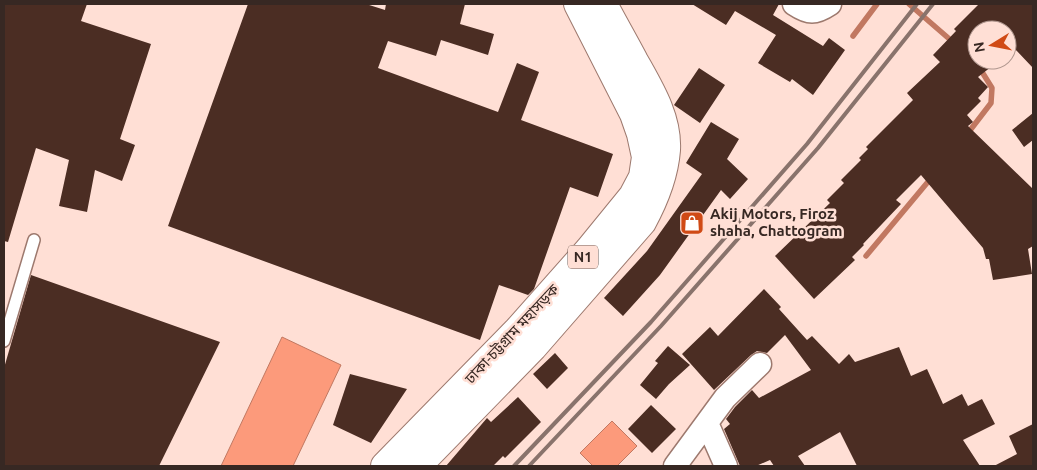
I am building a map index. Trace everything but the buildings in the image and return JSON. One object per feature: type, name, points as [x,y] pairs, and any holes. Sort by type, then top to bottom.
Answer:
[{"type":"highway","name":"ঢাকা-চট্টগ্রাম মহাসড়ক","points":[[385,466],[518,330],[589,250],[633,196],[644,177],[646,157],[634,114],[578,4]]},
{"type":"highway","name":"ঢাকা-চট্টগ্রাম মহাসড়ক","points":[[417,466],[533,347],[642,222],[652,205],[663,170],[666,148],[663,126],[656,102],[603,4]]},
{"type":"street","points":[[794,4],[805,11],[818,12],[830,4]]},
{"type":"street","points":[[675,466],[725,398],[760,364]]},
{"type":"street","points":[[707,423],[726,466]]},
{"type":"lane","points":[[4,341],[34,240]]},
{"type":"shaded area","points":[[282,337],[341,365],[293,466],[221,466]]},
{"type":"shaded area","points":[[612,421],[637,446],[617,466],[593,466],[580,453]]},
{"type":"waterway","points":[[853,36],[877,4]]},
{"type":"waterway","points":[[909,4],[954,43]]},
{"type":"waterway","points":[[968,133],[991,103],[992,88],[981,70]]},
{"type":"waterway","points":[[866,256],[932,177]]},
{"type":"railway","points":[[514,466],[651,322],[807,144],[917,4]]},
{"type":"railway","points":[[529,466],[661,326],[818,148],[933,4]]},
{"type":"place","name":"Akij Motors, Firoz shaha, Chattogram","points":[[692,223]]}]
